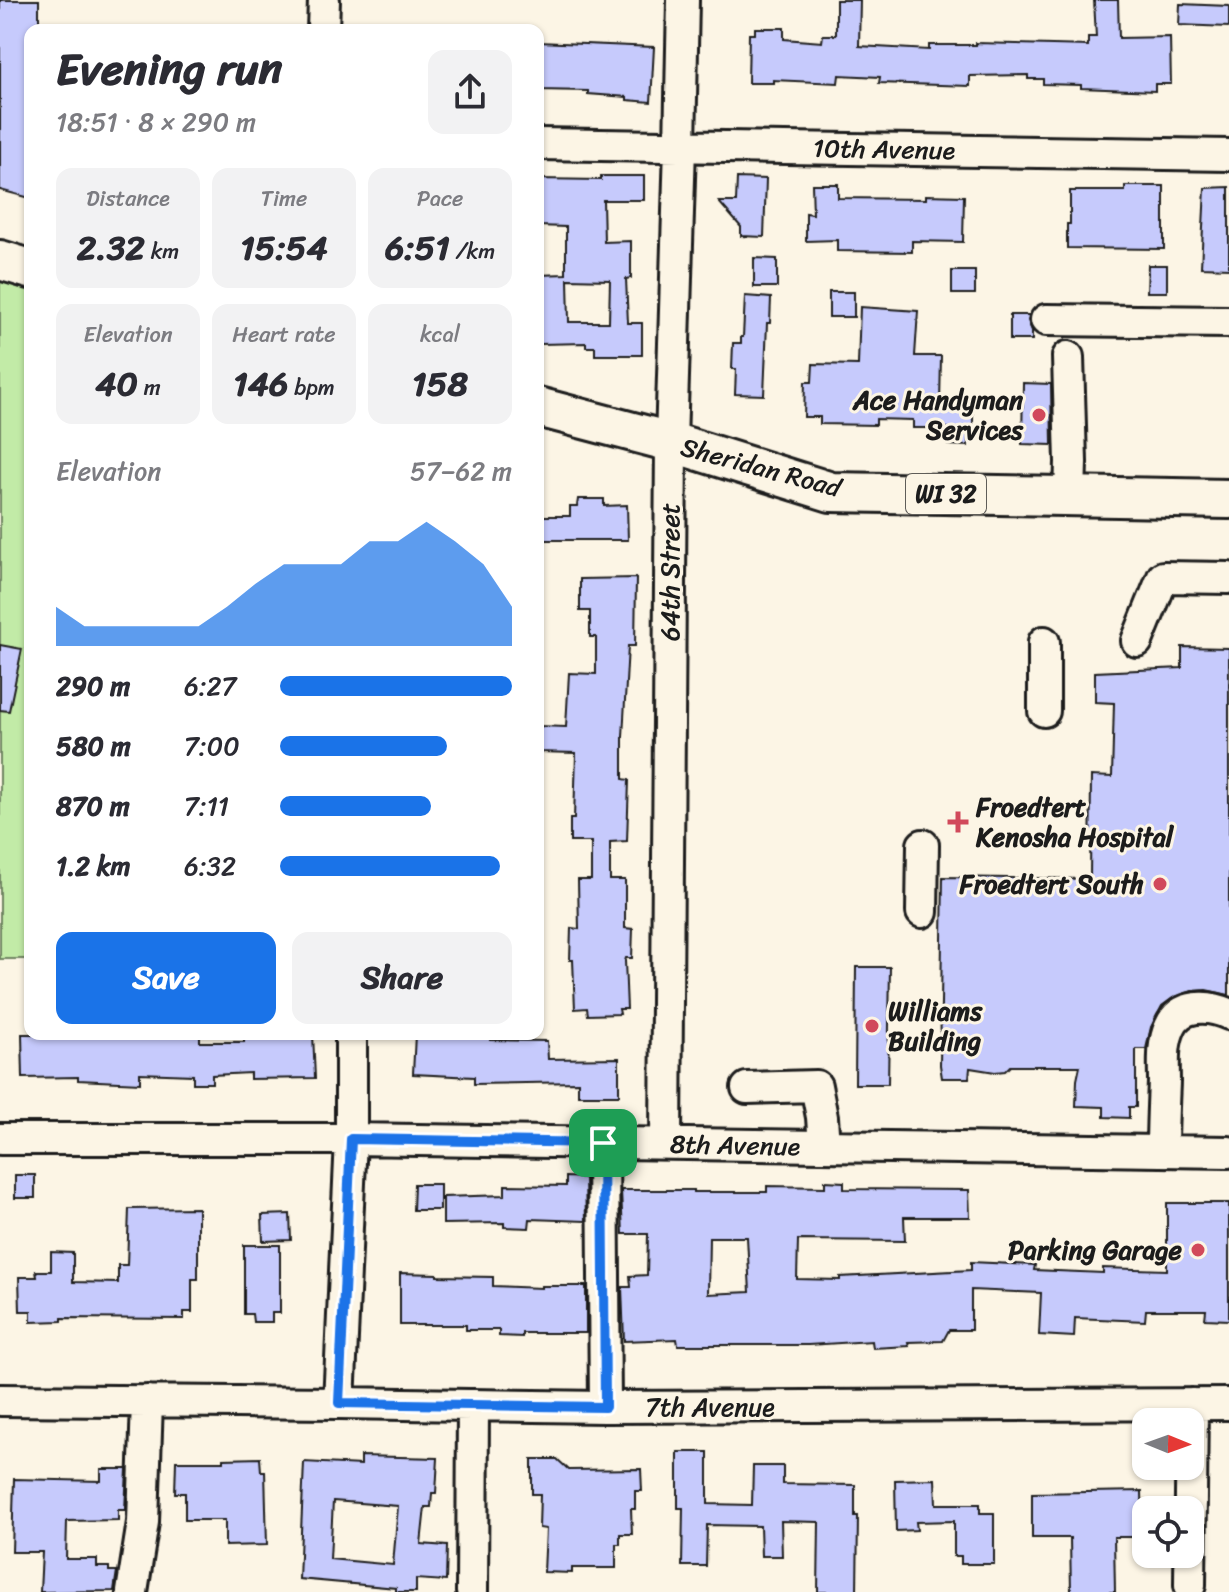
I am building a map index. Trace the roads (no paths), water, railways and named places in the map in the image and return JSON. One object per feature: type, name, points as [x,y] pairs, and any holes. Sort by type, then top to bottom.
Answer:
[{"type":"main road","points":[[0,260],[24,267]]},
{"type":"main road","name":"Sheridan Road","points":[[544,409],[671,442],[831,492],[1229,499]]},
{"type":"street","points":[[323,24],[324,0]]},
{"type":"street","name":"64th Street","points":[[666,1143],[671,442],[683,0]]},
{"type":"street","name":"10th Avenue","points":[[544,144],[1229,155]]},
{"type":"street","points":[[1046,320],[1229,322]]},
{"type":"street","points":[[1068,357],[1070,496]]},
{"type":"street","points":[[1137,641],[1163,577],[1229,578]]},
{"type":"street","points":[[1044,642],[1044,711]]},
{"type":"street","points":[[922,912],[923,845]]},
{"type":"street","points":[[1162,1151],[1165,1044],[1171,1023],[1185,1010],[1202,1006],[1229,1014]]},
{"type":"street","points":[[339,1403],[351,1139],[351,1040]]},
{"type":"street","points":[[747,1088],[816,1086],[824,1146]]},
{"type":"street","name":"8th Avenue","points":[[0,1139],[351,1139],[1229,1152]]},
{"type":"street","points":[[603,1143],[605,1407]]},
{"type":"street","name":"7th Avenue","points":[[0,1400],[605,1407],[1229,1404]]},
{"type":"street","points":[[132,1592],[143,1522],[147,1401]]},
{"type":"street","points":[[1190,1585],[1192,1404]]},
{"type":"street","points":[[472,1592],[473,1405]]},
{"type":"place","name":"Ace Handyman Services","points":[[1039,415]]},
{"type":"place","name":"Froedtert Kenosha Hospital","points":[[958,822]]},
{"type":"place","name":"Froedtert South","points":[[1160,884]]},
{"type":"place","name":"Williams Building","points":[[872,1026]]},
{"type":"place","name":"Parking Garage","points":[[1198,1250]]}]
